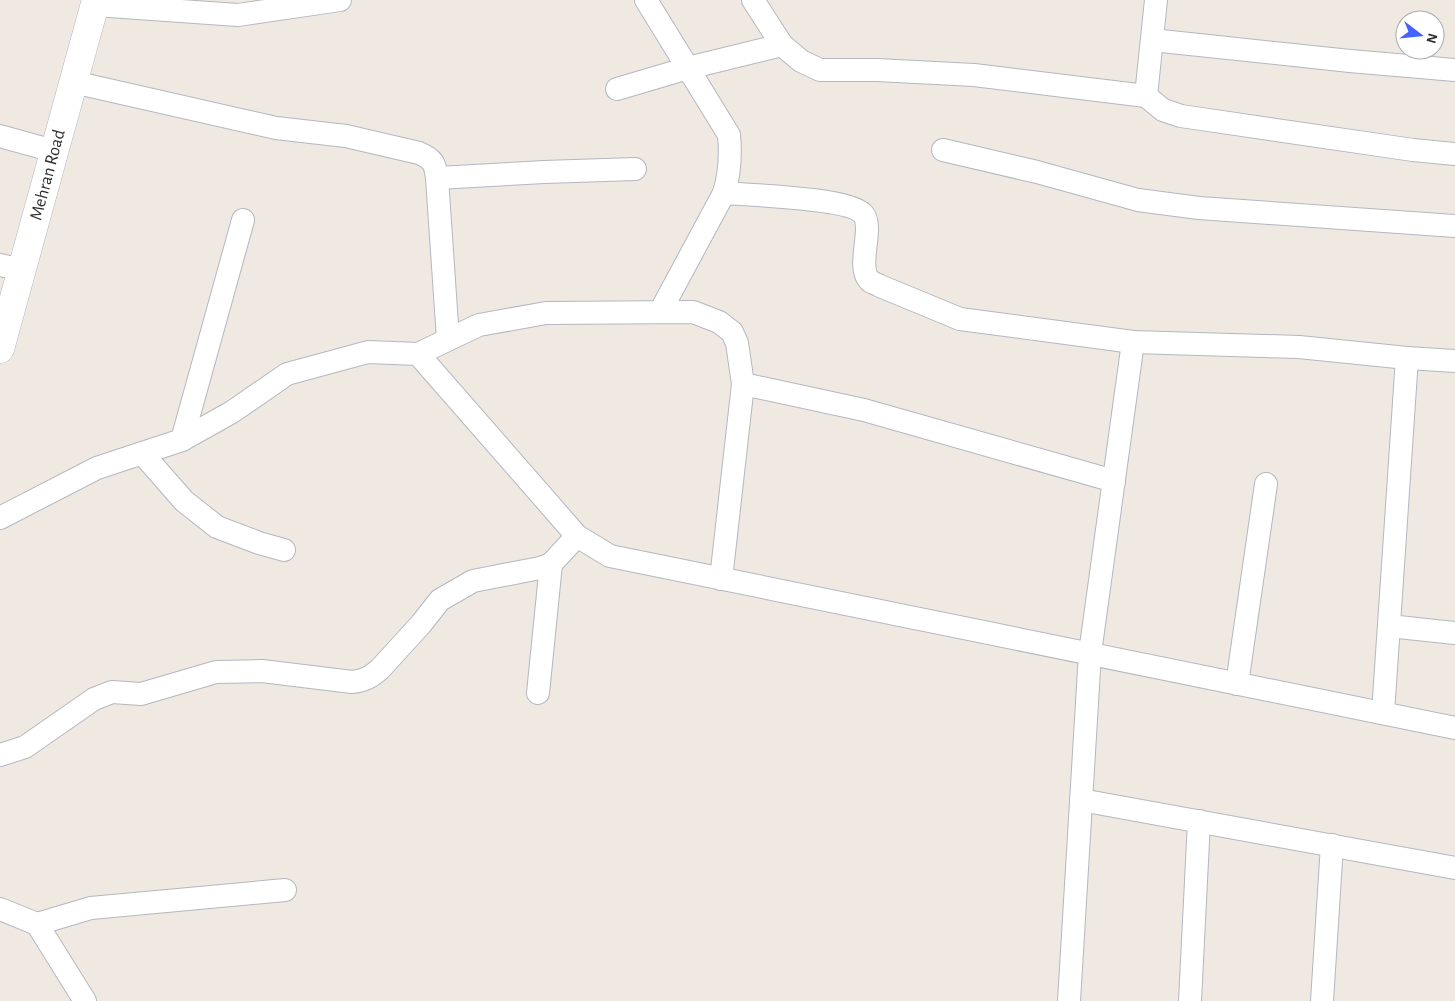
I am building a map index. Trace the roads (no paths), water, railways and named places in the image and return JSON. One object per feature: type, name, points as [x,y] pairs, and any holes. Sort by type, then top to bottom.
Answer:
[{"type":"street","points":[[96,2],[238,15],[340,0]]},
{"type":"street","points":[[646,0],[729,135],[731,154],[729,175],[724,193],[660,312]]},
{"type":"street","points":[[753,0],[782,45],[801,61],[820,70],[877,70],[974,75],[1146,96],[1163,110],[1181,116],[1413,150],[1455,154]]},
{"type":"street","points":[[1146,96],[1156,0]]},
{"type":"street","name":"Mehran Road","points":[[0,349],[11,267],[54,151],[96,2]]},
{"type":"street","points":[[1152,40],[1455,70]]},
{"type":"street","points":[[617,89],[688,68],[782,45]]},
{"type":"street","points":[[74,82],[276,128],[346,136],[419,153],[430,158],[435,166],[437,178],[448,339]]},
{"type":"street","points":[[0,136],[54,151]]},
{"type":"street","points":[[943,150],[1037,172],[1138,200],[1199,208],[1455,226]]},
{"type":"street","points":[[437,178],[635,169]]},
{"type":"street","points":[[724,193],[816,200],[843,205],[857,210],[863,214],[866,224],[864,271],[869,280],[960,319],[1133,342],[1299,348],[1455,361]]},
{"type":"street","points":[[182,440],[242,220]]},
{"type":"street","points":[[0,518],[97,468],[182,440],[232,412],[288,374],[368,352],[418,354],[480,325],[546,313],[693,312],[719,322],[732,332],[737,343],[742,384],[721,579]]},
{"type":"street","points":[[1069,1001],[1090,653],[1133,342]]},
{"type":"street","points":[[418,354],[577,536],[610,556],[1455,728]]},
{"type":"street","points":[[1383,713],[1407,358]]},
{"type":"street","points":[[742,384],[864,410],[1114,481]]},
{"type":"street","points":[[142,453],[184,501],[217,527],[284,550]]},
{"type":"street","points":[[1237,684],[1266,484]]},
{"type":"street","points":[[0,755],[25,747],[94,699],[112,692],[140,694],[216,672],[262,671],[352,682],[366,680],[380,670],[440,600],[473,581],[540,568],[551,564],[577,536]]},
{"type":"street","points":[[538,693],[551,564]]},
{"type":"street","points":[[1389,626],[1455,633]]},
{"type":"street","points":[[1081,800],[1455,868]]},
{"type":"street","points":[[1190,1001],[1199,821]]},
{"type":"street","points":[[1322,1001],[1332,845]]},
{"type":"street","points":[[37,924],[91,908],[285,890]]},
{"type":"street","points":[[0,909],[37,924],[85,1001]]}]
